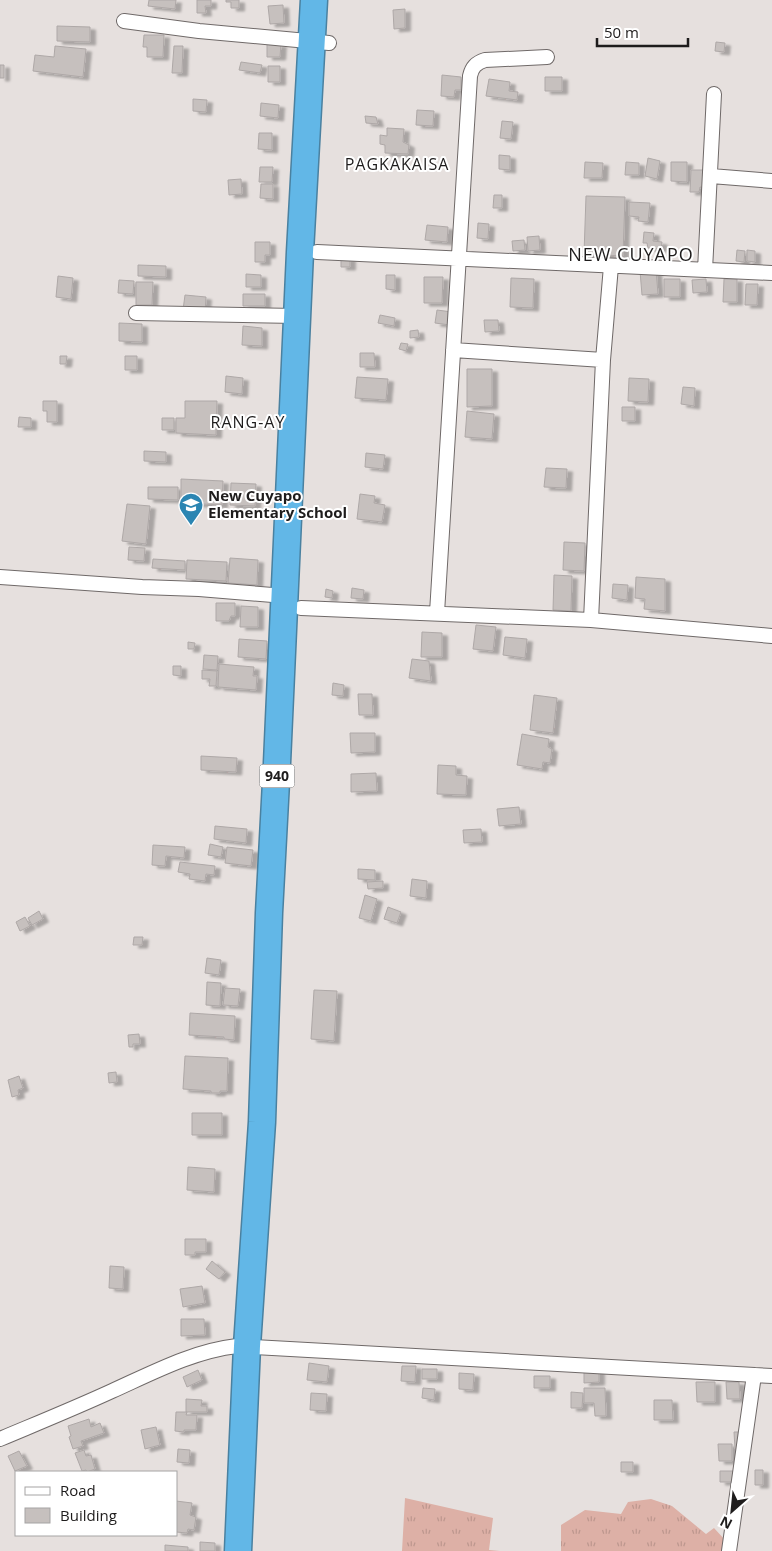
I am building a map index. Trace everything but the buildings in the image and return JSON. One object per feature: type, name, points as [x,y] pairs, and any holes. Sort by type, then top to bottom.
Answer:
[{"type":"highway","name":"940","points":[[293,602],[317,252],[320,42],[314,0]]},
{"type":"highway","name":"940","points":[[238,1551],[256,1346],[279,1123],[293,602],[297,316],[320,42],[331,0]]},
{"type":"highway","name":"940","points":[[255,1551],[256,1346]]},
{"type":"street","points":[[124,21],[199,31],[320,42]]},
{"type":"street","points":[[437,613],[471,70],[476,63],[485,60],[547,57]]},
{"type":"street","points":[[705,270],[714,94]]},
{"type":"street","points":[[711,176],[772,181]]},
{"type":"street","points":[[317,252],[772,273]]},
{"type":"street","points":[[591,620],[603,360],[612,266]]},
{"type":"street","points":[[136,313],[297,316]]},
{"type":"street","points":[[454,350],[603,360]]},
{"type":"street","points":[[0,577],[142,588],[199,589],[293,602],[437,613],[591,620],[772,636]]},
{"type":"street","points":[[0,1439],[184,1360],[219,1348],[256,1346],[772,1376]]},
{"type":"street","points":[[729,1551],[754,1375]]},
{"type":"green space","points":[[405,1498],[493,1518],[489,1550],[500,1551],[402,1551]]},
{"type":"green space","points":[[651,1499],[672,1506],[706,1534],[714,1528],[726,1541],[725,1551],[561,1551],[561,1525],[585,1510],[621,1514],[628,1502]]},
{"type":"place","name":"New Cuyapo Elementary School","points":[[191,526]]},
{"type":"district","name":"PAGKAKAISA","points":[[397,164]]},
{"type":"district","name":"NEW CUYAPO","points":[[631,255]]},
{"type":"district","name":"RANG-AY","points":[[248,422]]}]
